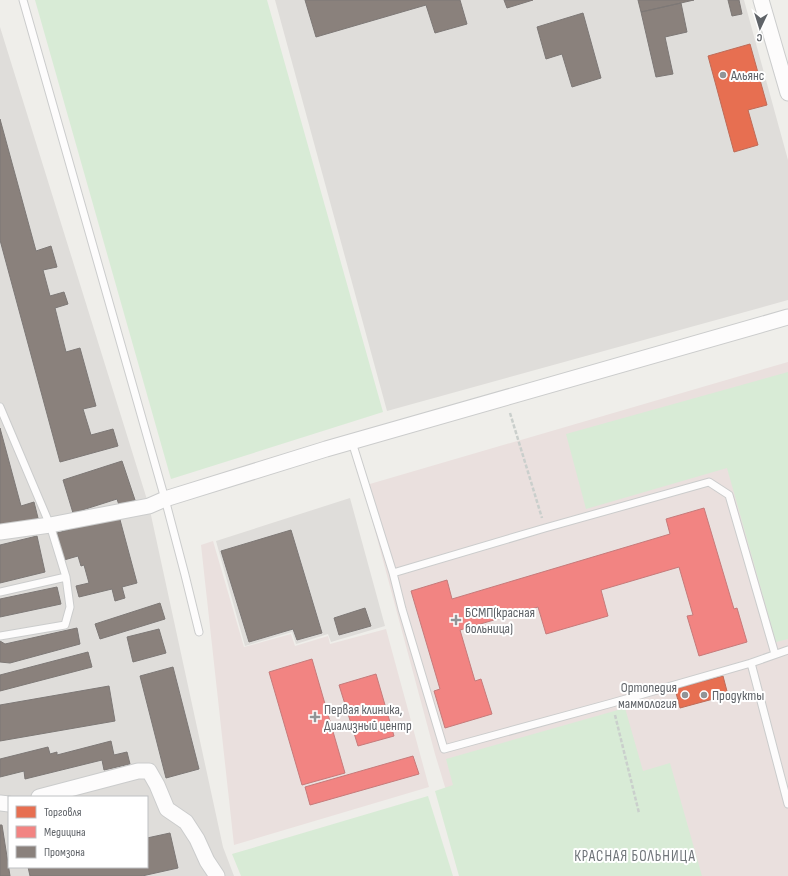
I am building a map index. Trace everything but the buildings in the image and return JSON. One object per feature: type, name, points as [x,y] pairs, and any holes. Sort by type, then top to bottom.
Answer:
[{"type":"street","points":[[761,0],[788,93]]},
{"type":"street","points":[[0,532],[50,525],[149,506],[165,499],[352,442],[788,317]]},
{"type":"street","points":[[43,796],[138,771],[149,771],[157,784],[167,810],[186,822],[197,839],[207,861],[217,876]]},
{"type":"lane","points":[[23,0],[165,499],[199,632]]},
{"type":"lane","points":[[0,407],[50,525],[66,577],[70,607],[64,625],[0,636]]},
{"type":"lane","points":[[352,442],[393,573],[402,609],[444,749],[751,663],[788,650]]},
{"type":"lane","points":[[393,573],[709,482],[729,495],[775,654]]},
{"type":"lane","points":[[0,592],[66,577]]},
{"type":"lane","points":[[751,663],[788,804]]},
{"type":"path","points":[[505,398],[545,528]]},
{"type":"path","points":[[612,703],[639,813]]},
{"type":"shaded area","points":[[275,0],[744,0],[788,160],[788,300],[387,411]]},
{"type":"shaded area","points":[[0,27],[149,506],[223,847],[234,876],[0,876]]},
{"type":"shaded area","points":[[788,362],[788,876],[472,876],[435,754],[363,486]]},
{"type":"shaded area","points":[[350,498],[385,626],[331,642],[328,634],[296,644],[292,632],[245,646],[216,541]]},
{"type":"shaded area","name":"Первая клиника, Диализный центр","points":[[213,541],[244,647],[291,634],[295,646],[328,636],[330,644],[386,629],[429,787],[234,845],[201,545]]},
{"type":"green space","points":[[35,0],[267,0],[383,412],[171,479]]},
{"type":"green space","points":[[788,372],[788,639],[776,642],[727,468],[586,509],[566,434]]},
{"type":"green space","points":[[625,708],[643,771],[670,763],[702,876],[459,876],[435,791],[453,785],[446,759]]},
{"type":"green space","points":[[428,796],[453,876],[241,876],[232,854]]},
{"type":"place","name":"Альянс","points":[[723,75]]},
{"type":"place","name":"БСМП(красная больница)","points":[[456,620]]},
{"type":"place","name":"Ортопедия маммология","points":[[685,695]]},
{"type":"place","name":"Продукты","points":[[704,695]]},
{"type":"place","name":"Первая клиника, Диализный центр","points":[[315,717]]},
{"type":"district","name":"КРАСНАЯ БОЛЬНИЦА","points":[[635,856]]}]
